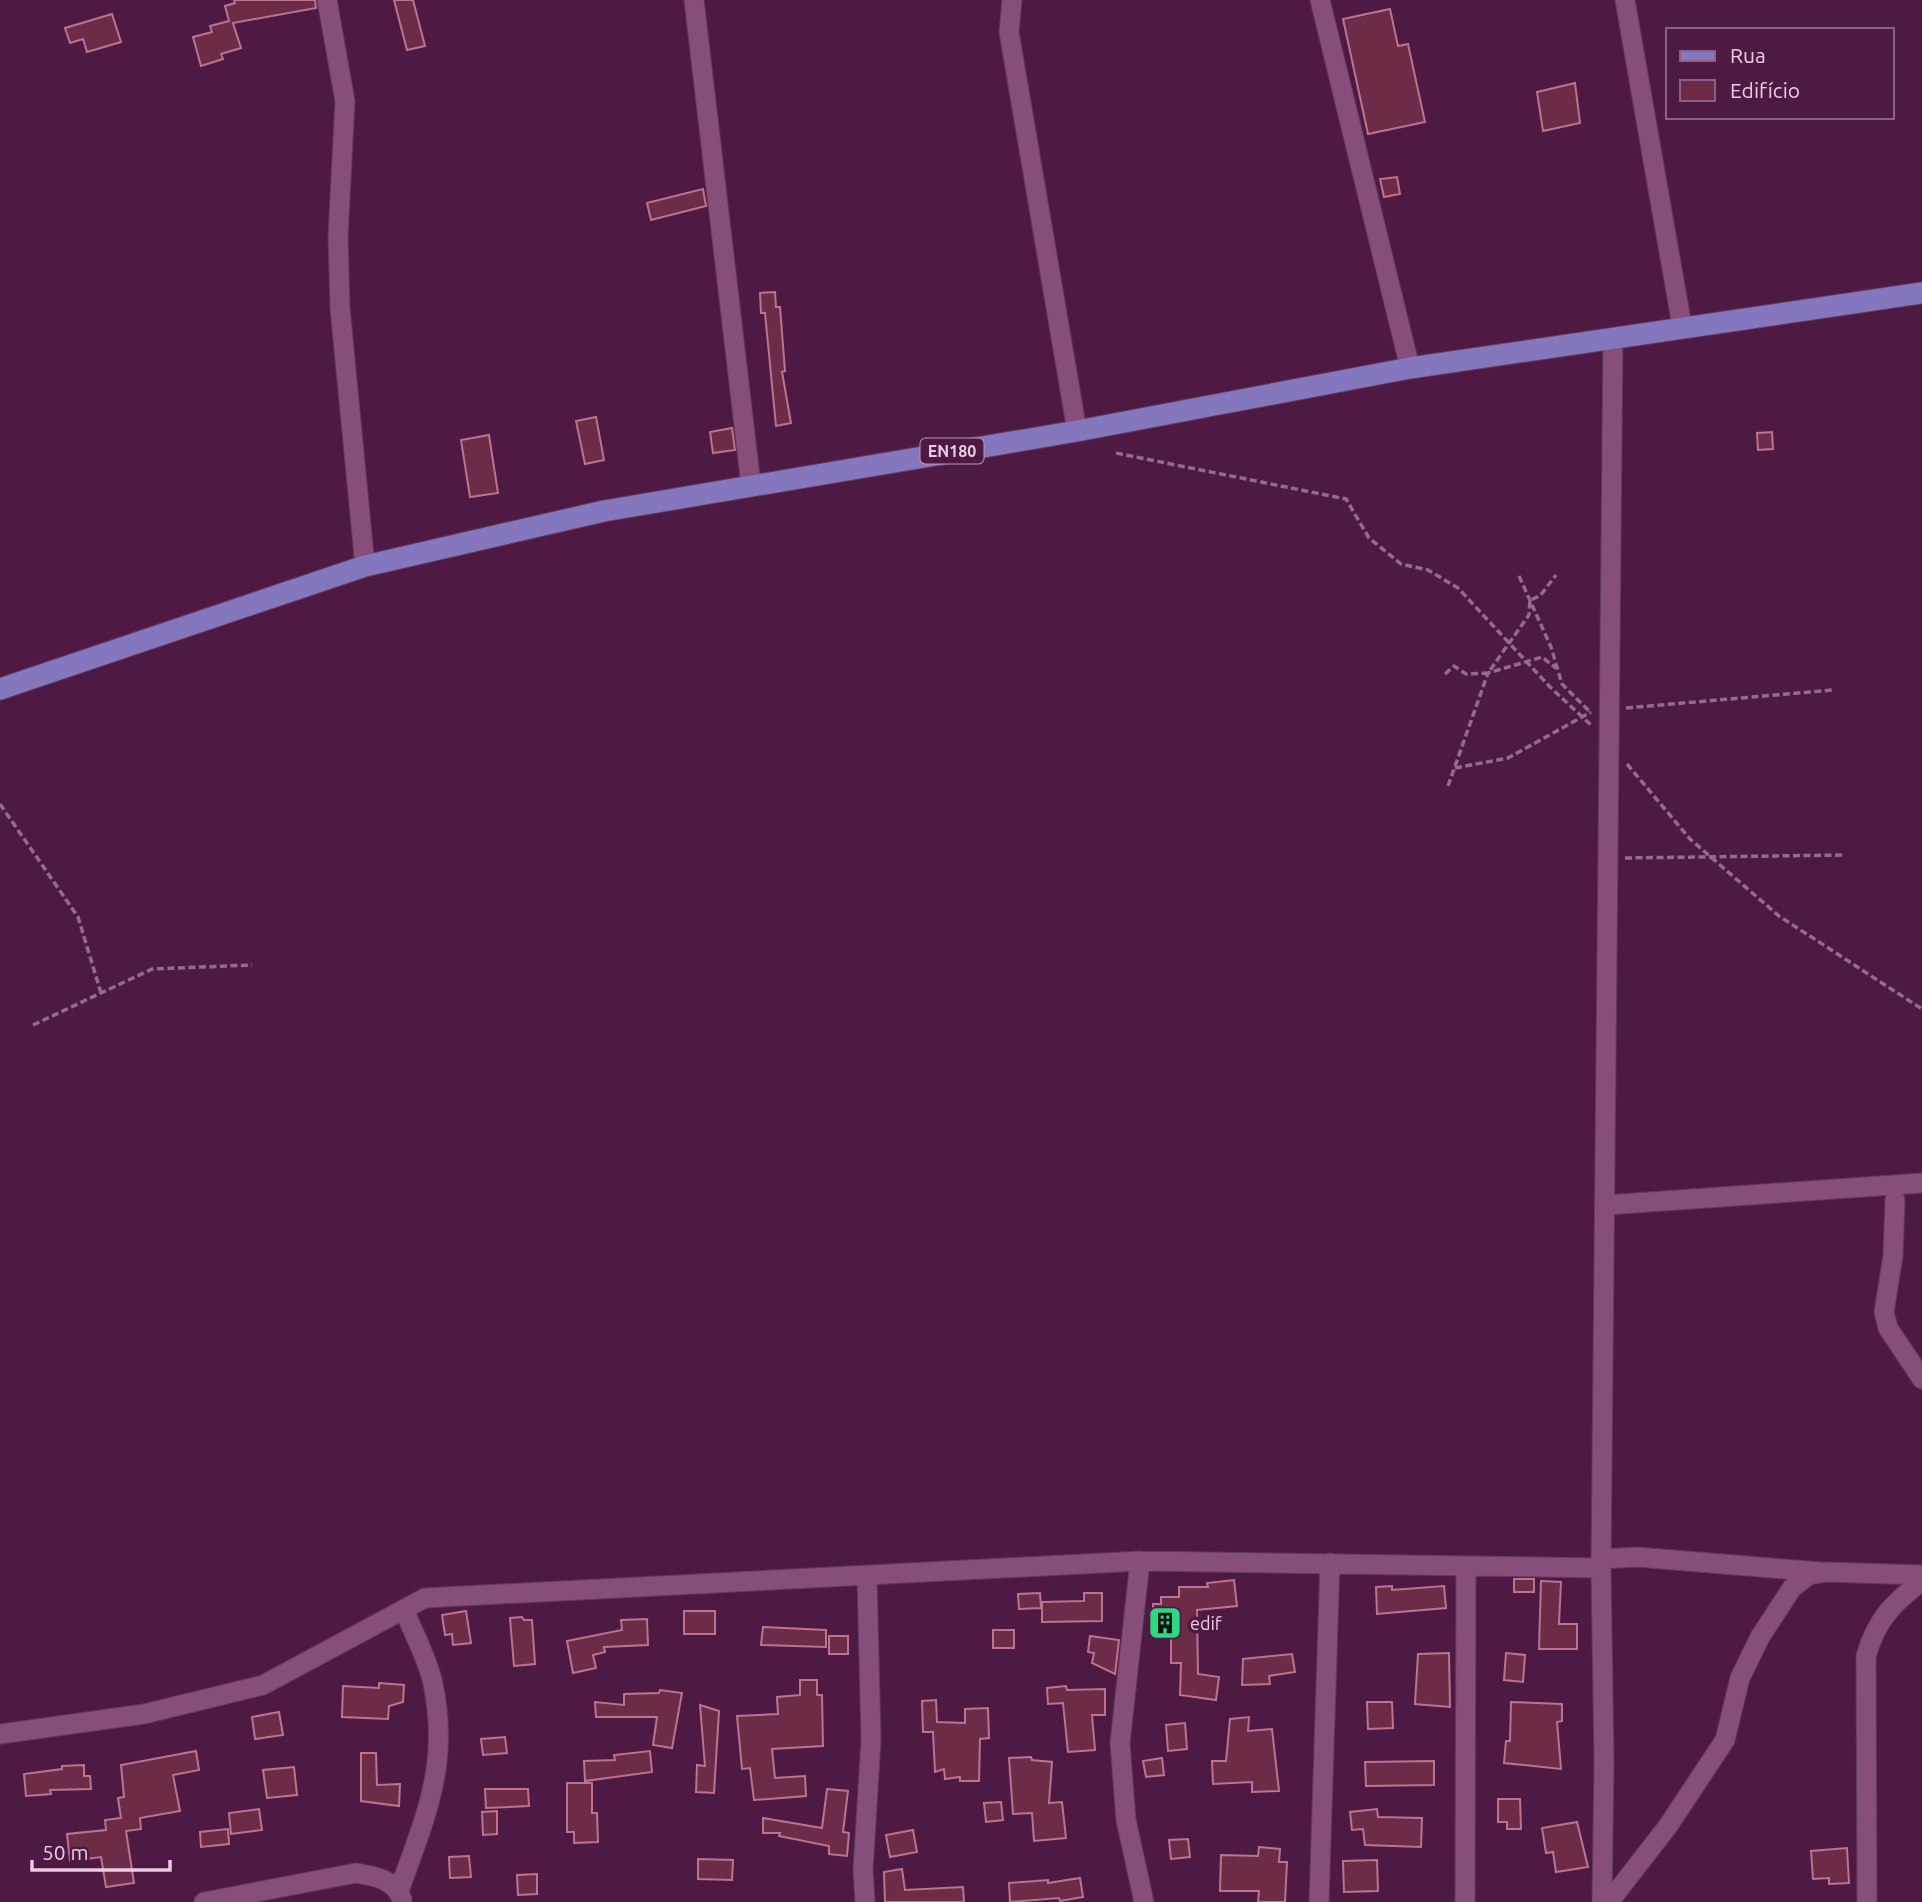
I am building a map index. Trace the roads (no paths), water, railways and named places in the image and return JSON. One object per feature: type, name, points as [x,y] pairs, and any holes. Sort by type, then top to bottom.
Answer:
[{"type":"main road","name":"EN180","points":[[0,689],[365,566],[604,511],[1077,431],[1410,368],[1682,326],[1922,293]]},
{"type":"street","points":[[327,0],[345,101],[338,236],[340,308],[365,566]]},
{"type":"street","points":[[694,0],[751,485]]},
{"type":"street","points":[[1012,0],[1009,33],[1077,431]]},
{"type":"street","points":[[1320,0],[1410,368]]},
{"type":"street","points":[[1625,0],[1682,326]]},
{"type":"street","points":[[1602,1902],[1604,1760],[1601,1563],[1613,338]]},
{"type":"street","points":[[1606,1205],[1922,1183]]},
{"type":"street","points":[[1895,1200],[1893,1256],[1884,1312],[1888,1328],[1922,1379]]},
{"type":"street","points":[[0,1734],[144,1714],[263,1685],[425,1598],[1140,1561],[1466,1567],[1601,1563],[1637,1557],[1826,1572],[1922,1575]]},
{"type":"street","points":[[1140,1561],[1120,1743],[1126,1820],[1143,1902]]},
{"type":"street","points":[[1319,1902],[1330,1563]]},
{"type":"street","points":[[1465,1902],[1466,1567]]},
{"type":"street","points":[[1609,1902],[1668,1826],[1725,1740],[1740,1678],[1791,1588],[1808,1575],[1826,1572]]},
{"type":"street","points":[[865,1902],[863,1870],[871,1740],[867,1577]]},
{"type":"street","points":[[1867,1902],[1866,1656],[1875,1626],[1900,1598],[1922,1581]]},
{"type":"street","points":[[204,1902],[356,1874],[379,1876],[401,1897],[435,1788],[440,1742],[433,1682],[404,1609]]},
{"type":"place","name":"edif","points":[[1165,1623]]}]
